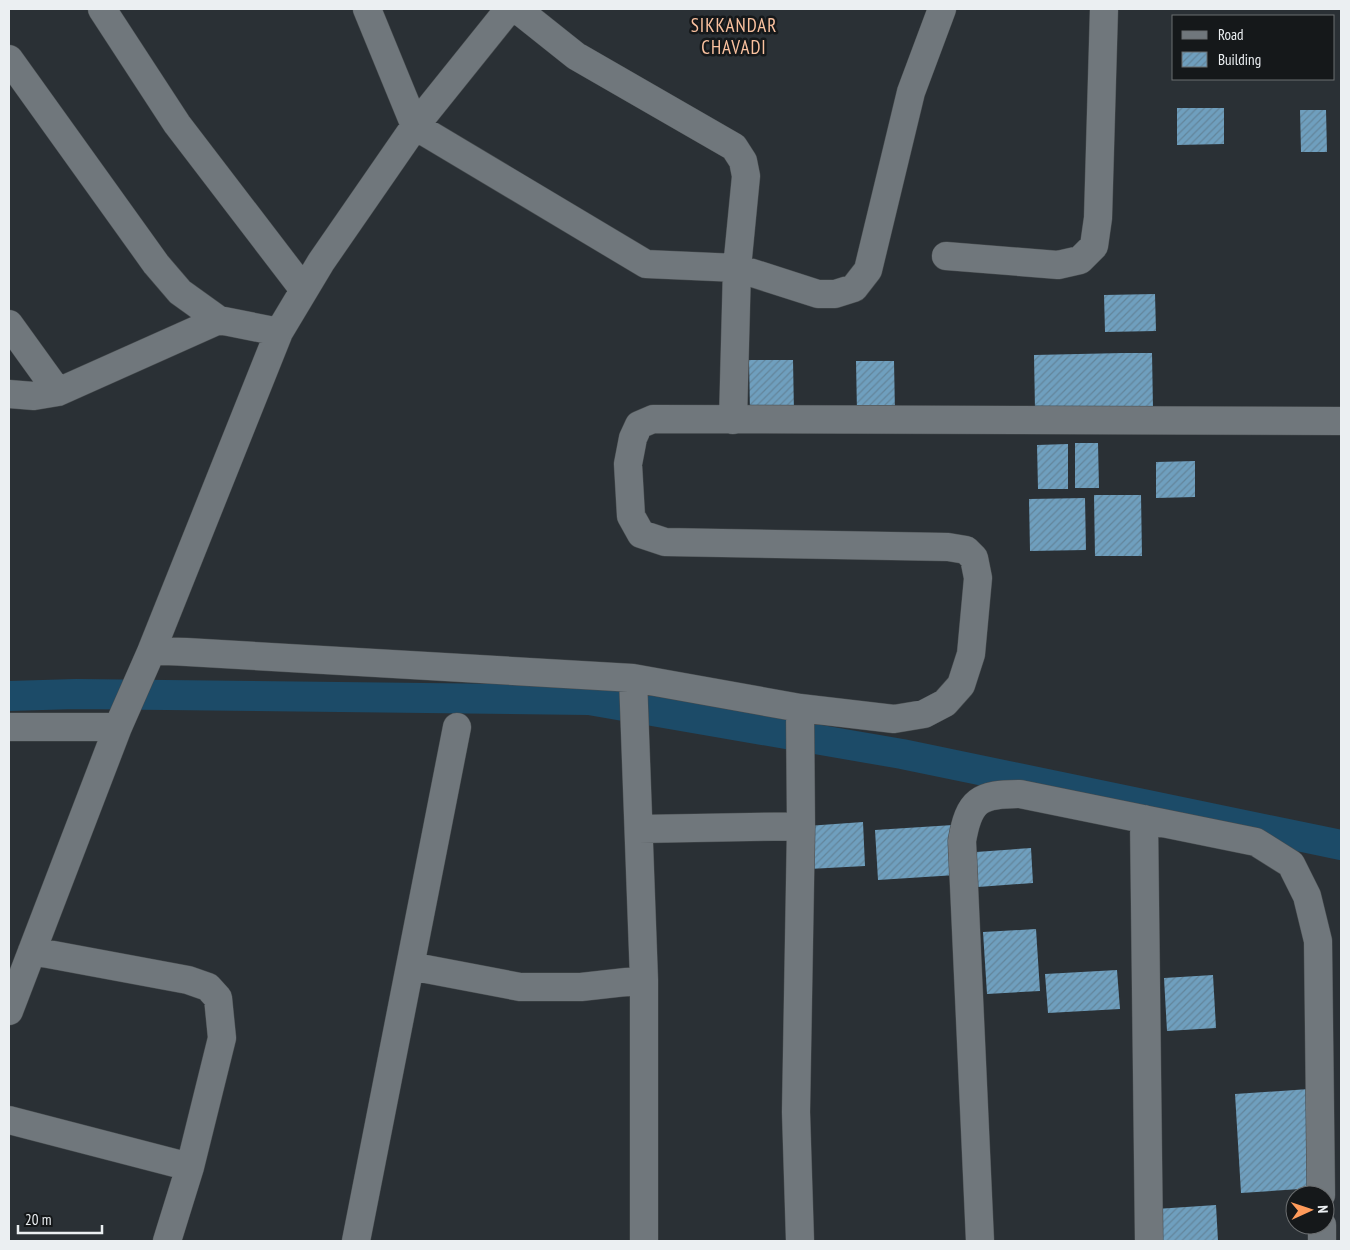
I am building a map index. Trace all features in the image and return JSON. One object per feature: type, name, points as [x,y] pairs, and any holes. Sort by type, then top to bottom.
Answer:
[{"type":"street","points":[[102,9],[177,124],[304,290]]},
{"type":"street","points":[[367,9],[415,126],[646,264],[737,268],[818,294],[835,294],[854,288],[868,270],[911,92],[942,9]]},
{"type":"street","points":[[9,1010],[119,727],[152,651],[279,332],[304,290],[415,126],[509,9]]},
{"type":"street","points":[[517,9],[576,56],[734,147],[743,161],[746,176],[737,268],[733,420]]},
{"type":"street","points":[[946,256],[1058,265],[1080,260],[1094,246],[1098,218],[1104,9]]},
{"type":"street","points":[[9,60],[156,264],[180,292],[220,320],[279,332]]},
{"type":"street","points":[[9,394],[34,396],[58,392],[220,320]]},
{"type":"street","points":[[9,324],[58,392]]},
{"type":"street","points":[[152,651],[633,679],[800,709],[894,719],[924,714],[945,703],[961,685],[971,654],[978,578],[974,558],[966,550],[948,547],[665,542],[641,534],[631,516],[628,464],[633,438],[639,425],[653,419],[1341,421]]},
{"type":"street","points":[[633,679],[644,980],[644,1241]]},
{"type":"street","points":[[800,709],[801,826],[796,1112],[800,1241]]},
{"type":"street","points":[[9,727],[119,727]]},
{"type":"street","points":[[356,1241],[457,727]]},
{"type":"street","points":[[980,1241],[962,841],[966,817],[978,801],[997,794],[1020,794],[1256,842],[1291,864],[1307,896],[1318,941],[1321,1185]]},
{"type":"street","points":[[1144,819],[1149,1241]]},
{"type":"street","points":[[639,829],[801,826]]},
{"type":"street","points":[[32,951],[188,980],[208,987],[218,998],[222,1038],[190,1167],[167,1241]]},
{"type":"street","points":[[410,966],[520,987],[581,987],[644,980]]},
{"type":"street","points":[[9,1120],[190,1167]]},
{"type":"building","points":[[1177,108],[1224,108],[1224,144],[1177,145]]},
{"type":"building","points":[[1300,110],[1326,110],[1327,152],[1301,152]]},
{"type":"building","points":[[1155,294],[1156,331],[1105,332],[1104,295]]},
{"type":"building","points":[[1152,353],[1153,409],[1035,410],[1034,355]]},
{"type":"building","points":[[749,360],[793,360],[794,413],[750,413]]},
{"type":"building","points":[[856,361],[894,361],[895,413],[857,413]]},
{"type":"building","points":[[1075,443],[1098,443],[1099,488],[1075,488]]},
{"type":"building","points":[[1068,444],[1068,489],[1038,489],[1037,445]]},
{"type":"building","points":[[1195,461],[1195,497],[1156,498],[1156,462]]},
{"type":"building","points":[[1094,495],[1141,495],[1142,556],[1095,556]]},
{"type":"building","points":[[1085,498],[1086,550],[1030,551],[1029,499]]},
{"type":"building","points":[[863,822],[865,866],[809,869],[807,826]]},
{"type":"building","points":[[953,825],[956,875],[878,880],[875,830]]},
{"type":"building","points":[[1031,848],[1033,883],[978,887],[976,852]]},
{"type":"building","points":[[1036,929],[1040,991],[987,994],[983,932]]},
{"type":"building","points":[[1117,970],[1120,1009],[1048,1013],[1045,974]]},
{"type":"building","points":[[1213,975],[1216,1028],[1167,1031],[1164,978]]},
{"type":"building","points":[[1309,1089],[1315,1185],[1285,1185],[1285,1190],[1241,1193],[1235,1094]]},
{"type":"building","points":[[1216,1205],[1218,1241],[1158,1241],[1156,1209]]},
{"type":"waterway","points":[[9,696],[76,694],[589,700],[902,754],[1341,845]]},
{"type":"district","name":"SIKKANDAR CHAVADI","points":[[734,36]]}]
